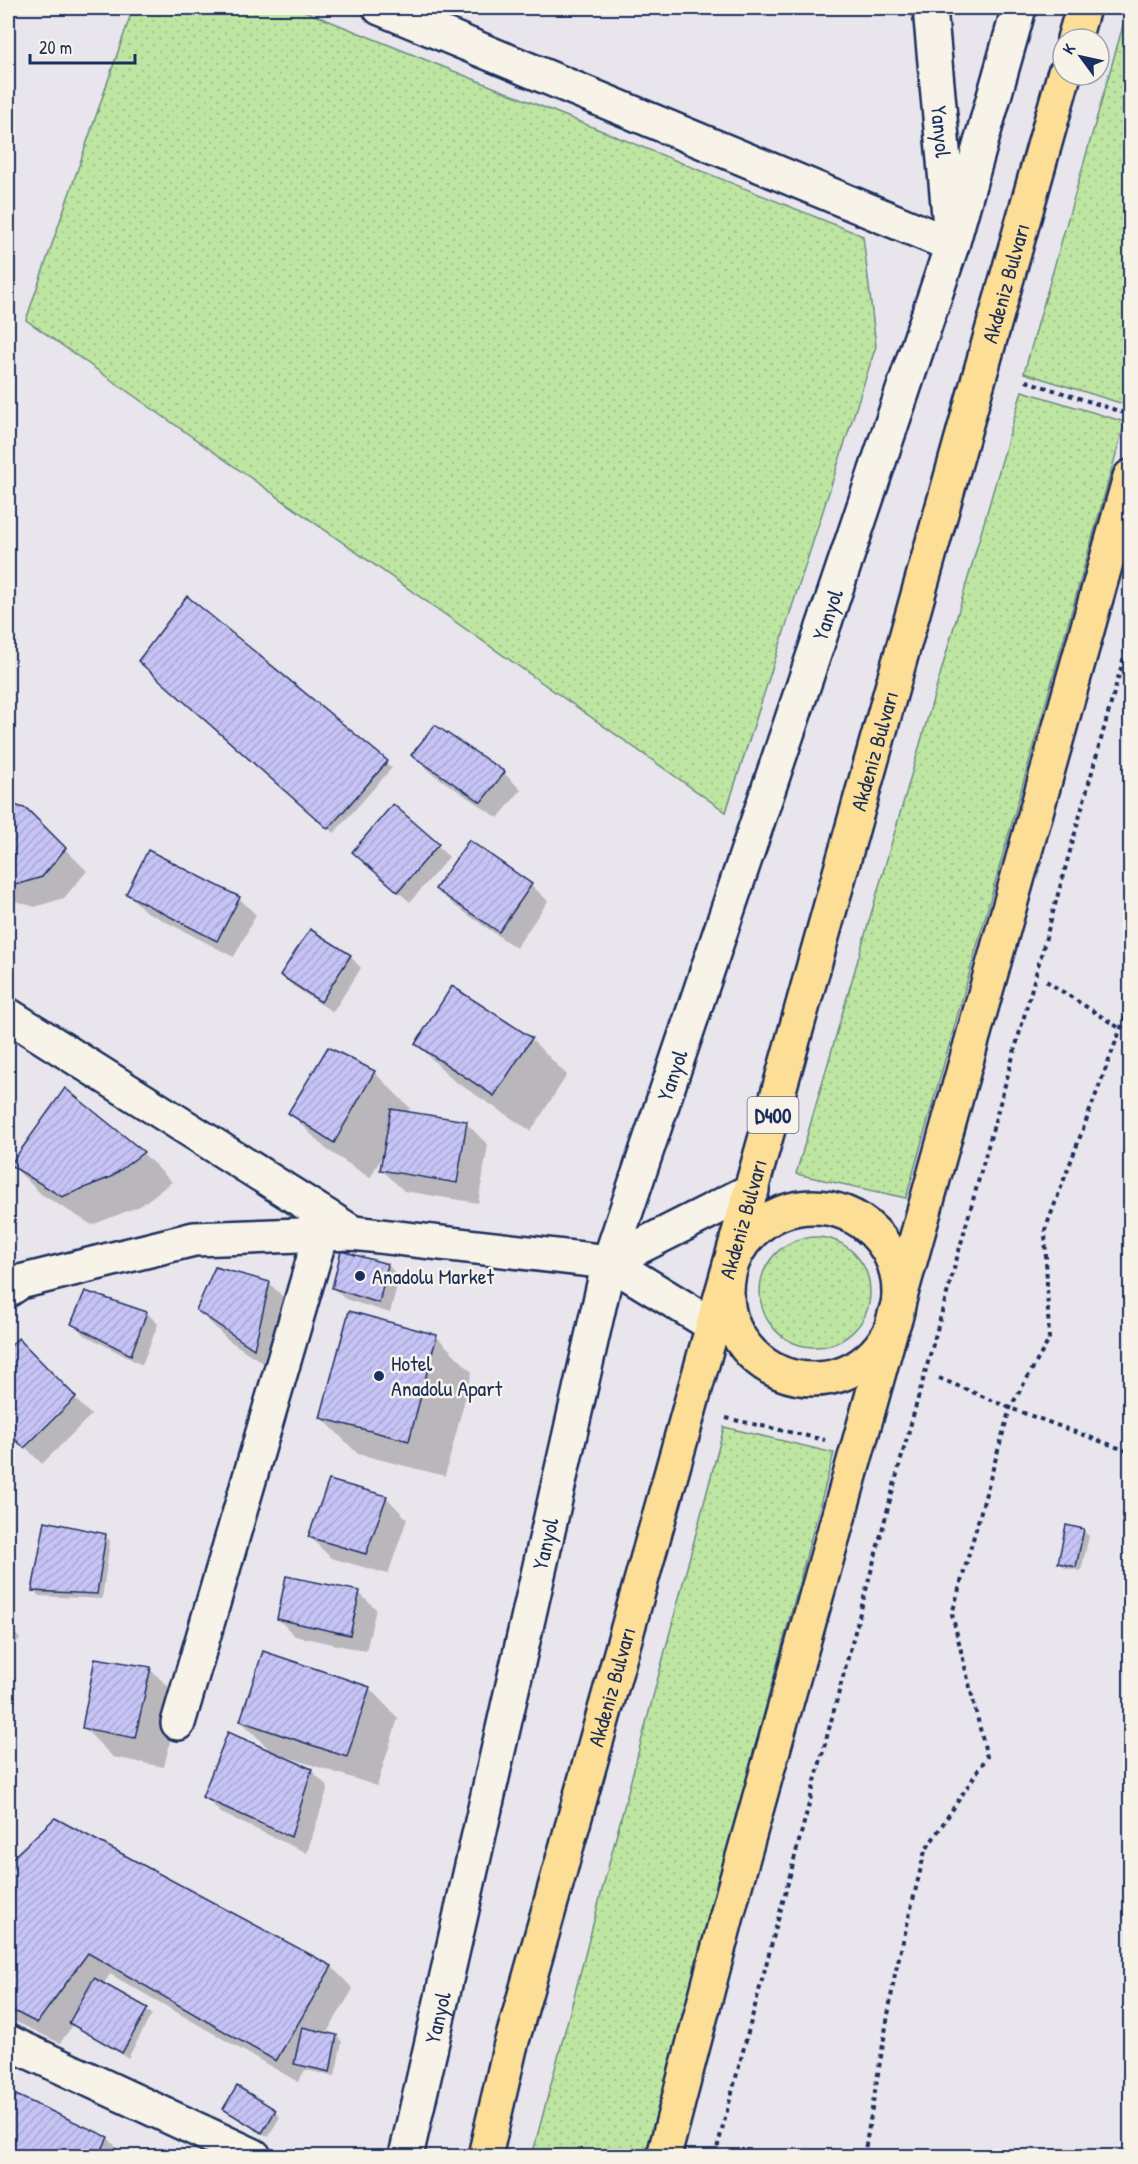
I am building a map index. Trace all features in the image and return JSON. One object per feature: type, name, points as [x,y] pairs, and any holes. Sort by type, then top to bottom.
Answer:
[{"type":"highway","points":[[1077,27],[1083,8]]},
{"type":"highway","name":"Akdeniz Bulvarı","points":[[485,2157],[510,2048],[1061,87]]},
{"type":"highway","points":[[664,2157],[734,1889],[1131,477]]},
{"type":"highway","points":[[804,1207],[831,1208],[856,1218],[878,1235],[892,1258],[899,1284],[897,1311],[886,1339],[866,1362],[839,1375],[809,1380],[780,1374],[754,1358],[736,1334],[727,1305],[728,1275],[738,1250],[755,1228],[778,1214],[804,1207]]},
{"type":"street","name":"Yanyol","points":[[406,2157],[609,1262],[952,245],[930,8]]},
{"type":"street","points":[[390,9],[952,245],[1019,8]]},
{"type":"street","points":[[8,1015],[353,1233]]},
{"type":"street","points":[[609,1262],[752,1191]]},
{"type":"street","points":[[8,1290],[20,1282],[194,1239],[353,1233],[609,1262],[714,1326]]},
{"type":"street","points":[[178,1723],[321,1234]]},
{"type":"street","points":[[8,2042],[254,2157]]},
{"type":"path","points":[[1026,381],[1128,414]]},
{"type":"path","points":[[715,2157],[900,1463],[1131,634]]},
{"type":"path","points":[[1046,981],[1121,1029]]},
{"type":"path","points":[[864,2157],[895,1974],[925,1851],[987,1757],[952,1614],[1010,1408],[1049,1340],[1045,1230],[1131,1004]]},
{"type":"path","points":[[939,1378],[1010,1408],[1131,1452]]},
{"type":"path","points":[[726,1418],[828,1441]]},
{"type":"green space","points":[[133,8],[297,8],[863,236],[876,346],[726,812],[26,320]]},
{"type":"green space","points":[[1128,8],[1130,8],[1130,406],[1024,373],[1105,87],[1111,87],[1111,68]]},
{"type":"green space","points":[[1022,391],[1125,422],[906,1198],[796,1174]]},
{"type":"green space","points":[[815,1237],[836,1241],[854,1253],[866,1271],[870,1292],[866,1313],[854,1331],[836,1343],[815,1347],[794,1343],[776,1331],[764,1313],[760,1292],[764,1271],[776,1253],[794,1241]]},
{"type":"green space","points":[[724,1427],[834,1453],[645,2156],[532,2156]]},
{"type":"building","points":[[187,596],[388,761],[328,829],[138,661]]},
{"type":"building","points":[[435,725],[505,772],[481,802],[411,755]]},
{"type":"building","points":[[8,803],[27,809],[66,848],[42,877],[12,886],[8,885]]},
{"type":"building","points":[[393,804],[439,844],[398,892],[352,852]]},
{"type":"building","points":[[469,840],[532,884],[499,932],[435,889]]},
{"type":"building","points":[[148,850],[240,897],[217,941],[126,894]]},
{"type":"building","points":[[310,929],[351,955],[321,1002],[280,975]]},
{"type":"building","points":[[452,986],[532,1038],[494,1096],[415,1044]]},
{"type":"building","points":[[328,1047],[375,1071],[334,1143],[288,1113]]},
{"type":"building","points":[[65,1088],[144,1152],[111,1177],[62,1197],[10,1165]]},
{"type":"building","points":[[391,1109],[467,1121],[457,1183],[380,1170]]},
{"type":"building","name":"Anadolu Market","points":[[341,1251],[388,1264],[379,1303],[332,1288]]},
{"type":"building","points":[[215,1267],[270,1282],[254,1349],[196,1310]]},
{"type":"building","points":[[85,1291],[147,1312],[131,1355],[71,1324]]},
{"type":"building","name":"Hotel Anadolu Apart","points":[[349,1311],[437,1335],[409,1441],[320,1418]]},
{"type":"building","points":[[18,1338],[76,1397],[24,1448],[8,1432],[8,1349]]},
{"type":"building","points":[[329,1480],[387,1496],[366,1554],[308,1537]]},
{"type":"building","points":[[45,1521],[106,1534],[97,1594],[32,1591]]},
{"type":"building","points":[[1066,1525],[1084,1529],[1076,1567],[1058,1563]]},
{"type":"building","points":[[286,1576],[360,1591],[350,1635],[277,1619]]},
{"type":"building","points":[[263,1651],[370,1687],[347,1757],[240,1721]]},
{"type":"building","points":[[95,1658],[151,1667],[135,1738],[82,1728]]},
{"type":"building","points":[[228,1732],[312,1769],[291,1837],[202,1797]]},
{"type":"building","points":[[55,1818],[332,1966],[276,2061],[88,1953],[37,2023],[8,2008],[8,1862]]},
{"type":"building","points":[[94,1978],[148,2008],[122,2053],[69,2023]]},
{"type":"building","points":[[302,2027],[337,2035],[330,2072],[294,2064]]},
{"type":"building","points":[[237,2086],[276,2110],[262,2133],[223,2109]]},
{"type":"building","points":[[16,2095],[108,2137],[99,2156],[16,2156],[8,2152],[8,2114]]},
{"type":"place","name":"Anadolu Market","points":[[360,1276]]},
{"type":"place","name":"Hotel Anadolu Apart","points":[[379,1376]]}]
